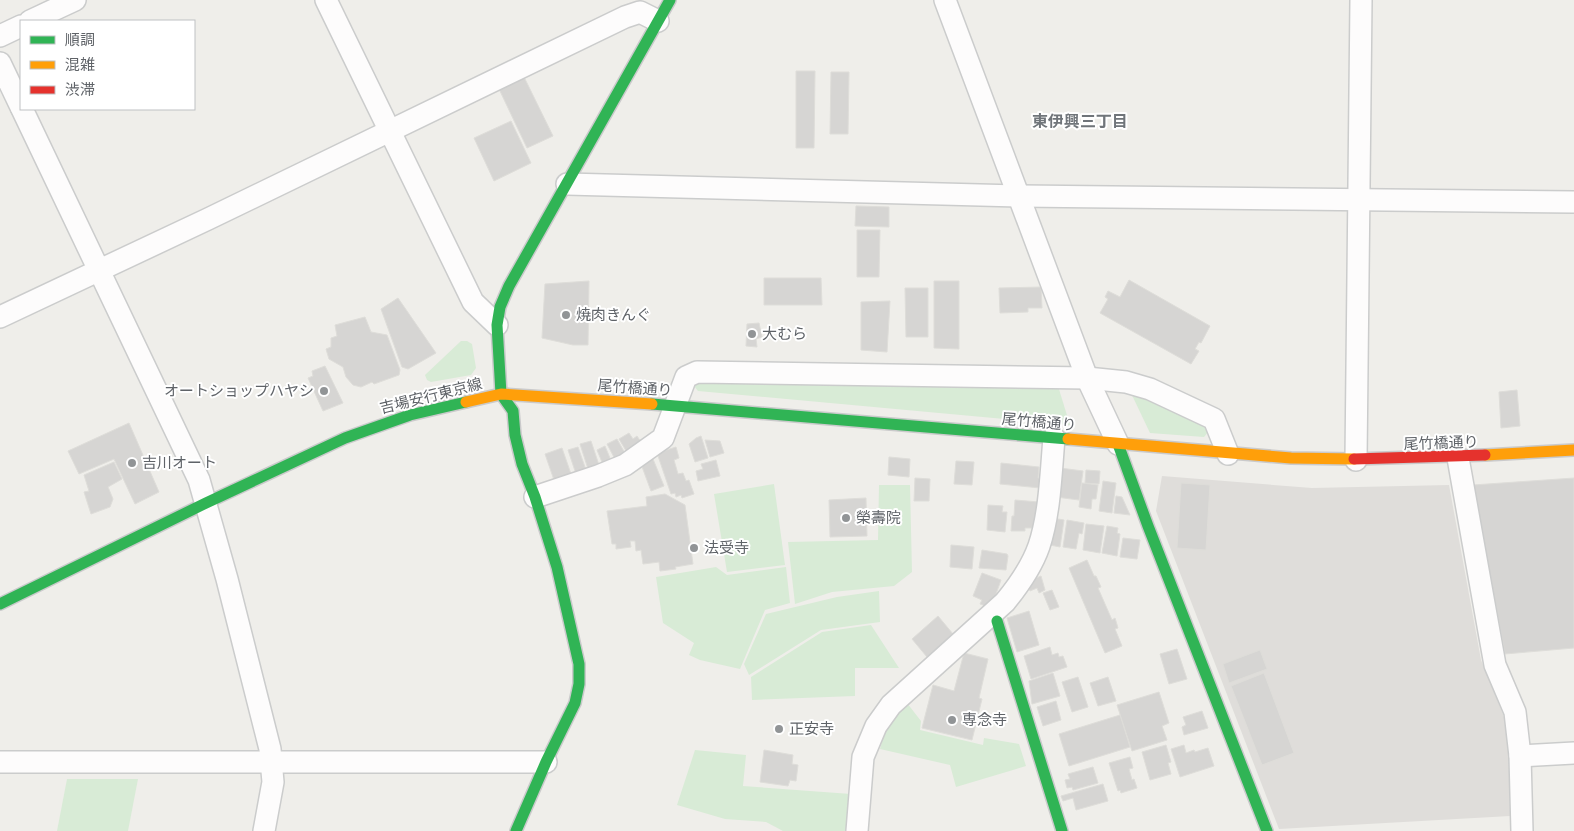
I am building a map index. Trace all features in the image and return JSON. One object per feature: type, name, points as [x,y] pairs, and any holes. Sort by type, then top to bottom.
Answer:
[{"type":"main road","name":"吉場安行東京線","points":[[0,604],[206,503],[353,435],[410,415],[501,394],[497,325],[500,308],[509,286],[567,184],[644,11],[670,0]]},
{"type":"main road","name":"尾竹橋通り","points":[[501,394],[676,406],[1291,458],[1356,460],[1458,458],[1574,450]]},
{"type":"main road","points":[[501,394],[513,412],[515,435],[522,464],[535,497],[557,567],[579,664],[579,684],[575,703],[546,762],[516,831]]},
{"type":"main road","points":[[1118,444],[1267,831]]},
{"type":"main road","points":[[995,617],[1062,831]]},
{"type":"street","points":[[32,20],[75,0]]},
{"type":"street","points":[[326,0],[388,131],[473,302],[497,325]]},
{"type":"street","points":[[945,0],[1087,378],[1118,444]]},
{"type":"street","points":[[1356,460],[1361,0]]},
{"type":"street","points":[[0,317],[626,17],[644,11]]},
{"type":"street","points":[[0,36],[20,26]]},
{"type":"street","points":[[0,62],[20,104]]},
{"type":"street","points":[[23,110],[199,480],[232,598],[270,749],[273,782],[264,831]]},
{"type":"street","points":[[567,184],[1020,196],[1574,202]]},
{"type":"street","points":[[535,497],[625,465],[663,438],[686,377],[697,372],[1087,378],[1126,382],[1150,389],[1214,419],[1228,454]]},
{"type":"street","points":[[857,831],[863,757],[876,726],[891,705],[995,617],[1020,585],[1039,546],[1047,510],[1054,438]]},
{"type":"street","points":[[1458,458],[1495,666],[1514,712],[1520,756],[1522,831]]},
{"type":"street","points":[[1520,756],[1574,753]]},
{"type":"street","points":[[0,762],[546,762]]},
{"type":"shaded area","points":[[1162,476],[1312,488],[1449,485],[1481,660],[1508,727],[1510,816],[1279,829],[1156,511]]},
{"type":"green space","points":[[461,341],[467,341],[472,344],[476,368],[471,375],[431,382],[427,380],[425,375]]},
{"type":"green space","points":[[697,383],[1058,386],[1070,425],[698,391],[694,386]]},
{"type":"green space","points":[[1131,393],[1143,395],[1205,426],[1209,431],[1204,437],[1150,433]]},
{"type":"green space","points":[[774,484],[785,565],[727,572],[714,494]]},
{"type":"green space","points":[[879,485],[910,485],[912,572],[894,586],[832,592],[795,604],[788,542],[878,540]]},
{"type":"green space","points":[[716,567],[727,575],[786,567],[790,603],[765,610],[740,669],[700,660],[689,655],[694,643],[663,623],[656,577]]},
{"type":"green space","points":[[879,591],[880,622],[821,630],[749,675],[744,664],[766,614],[837,597]]},
{"type":"green space","points":[[871,625],[899,668],[855,668],[855,696],[752,700],[751,677],[822,632]]},
{"type":"green space","points":[[907,703],[921,721],[920,730],[983,745],[984,738],[1019,744],[1026,766],[956,787],[950,765],[880,749],[886,727]]},
{"type":"green space","points":[[695,750],[746,755],[743,786],[851,794],[850,831],[783,831],[766,822],[725,819],[677,805]]},
{"type":"green space","points":[[67,779],[138,779],[128,831],[57,831]]},
{"type":"building","points":[[796,71],[815,71],[814,148],[796,148]]},
{"type":"building","points":[[831,72],[849,72],[848,134],[830,134]]},
{"type":"building","points":[[524,77],[553,136],[527,148],[499,89]]},
{"type":"building","points":[[511,121],[531,163],[494,181],[474,138]]},
{"type":"building","points":[[856,206],[889,207],[889,227],[855,226]]},
{"type":"building","points":[[857,230],[880,230],[879,277],[857,277]]},
{"type":"building","points":[[764,278],[821,278],[822,305],[764,305]]},
{"type":"building","points":[[1129,280],[1210,326],[1201,343],[1199,342],[1195,349],[1199,351],[1191,364],[1100,313],[1108,299],[1105,297],[1108,291],[1120,297]]},
{"type":"building","points":[[589,281],[588,345],[573,345],[542,338],[545,284]]},
{"type":"building","points":[[934,281],[959,281],[959,349],[934,348]]},
{"type":"building","points":[[1041,287],[1042,308],[1028,308],[1028,312],[1000,313],[999,288]]},
{"type":"building","points":[[905,288],[928,288],[928,337],[906,337]]},
{"type":"building","points":[[398,298],[436,353],[408,369],[402,367],[381,309]]},
{"type":"building","points":[[890,301],[887,352],[861,350],[861,302]]},
{"type":"building","points":[[365,317],[371,332],[387,335],[400,370],[399,375],[361,387],[353,385],[346,377],[343,367],[329,359],[326,349],[331,347],[331,338],[337,336],[335,325]]},
{"type":"building","points":[[759,323],[762,337],[756,339],[757,347],[746,346],[747,324]]},
{"type":"building","points":[[325,366],[343,403],[323,411],[308,378],[313,376],[312,371]]},
{"type":"building","points":[[1517,390],[1520,426],[1501,428],[1499,392]]},
{"type":"building","points":[[129,423],[159,492],[135,504],[114,459],[79,474],[68,451]]},
{"type":"building","points":[[629,433],[633,439],[637,436],[643,445],[628,454],[619,439]]},
{"type":"building","points":[[701,436],[708,458],[695,462],[689,444]]},
{"type":"building","points":[[617,439],[626,455],[616,461],[607,444]]},
{"type":"building","points":[[705,440],[720,441],[724,453],[710,457]]},
{"type":"building","points":[[591,441],[600,468],[589,472],[580,444]]},
{"type":"building","points":[[605,446],[612,463],[604,467],[597,450]]},
{"type":"building","points":[[578,447],[587,473],[577,477],[568,450]]},
{"type":"building","points":[[676,447],[679,458],[674,460],[678,474],[683,473],[686,481],[689,480],[694,494],[682,498],[681,495],[676,497],[675,493],[671,494],[657,453]]},
{"type":"building","points":[[562,448],[571,474],[554,480],[545,454]]},
{"type":"building","points":[[889,457],[910,459],[909,477],[888,475]]},
{"type":"building","points":[[653,459],[664,486],[651,491],[641,464]]},
{"type":"building","points":[[716,460],[720,476],[698,481],[696,471],[703,469],[701,464]]},
{"type":"building","points":[[956,461],[974,462],[972,485],[954,484]]},
{"type":"building","points":[[114,462],[122,479],[108,487],[113,499],[110,507],[91,514],[84,492],[89,491],[84,475]]},
{"type":"building","points":[[1001,463],[1039,467],[1038,478],[1041,479],[1040,488],[1000,484]]},
{"type":"building","points":[[1060,468],[1083,471],[1079,500],[1056,497]]},
{"type":"building","points":[[1086,470],[1100,471],[1099,484],[1085,483]]},
{"type":"building","points":[[915,478],[930,479],[929,501],[914,501]]},
{"type":"building","points":[[1574,478],[1574,648],[1505,654],[1473,485]]},
{"type":"building","points":[[1103,481],[1116,483],[1112,513],[1099,511]]},
{"type":"building","points":[[1082,483],[1098,485],[1096,499],[1092,499],[1091,509],[1079,507]]},
{"type":"building","points":[[1181,483],[1210,485],[1206,550],[1177,548]]},
{"type":"building","points":[[665,494],[685,505],[693,564],[660,571],[659,562],[643,564],[641,550],[636,551],[635,541],[630,541],[631,547],[616,549],[616,544],[612,544],[607,511],[647,506],[646,497]]},
{"type":"building","points":[[1116,496],[1122,497],[1130,515],[1114,513]]},
{"type":"building","points":[[866,498],[867,536],[830,537],[829,500]]},
{"type":"building","points":[[1015,500],[1039,502],[1035,528],[1025,528],[1025,531],[1011,531]]},
{"type":"building","points":[[988,505],[1003,506],[1002,512],[1007,512],[1005,532],[987,530]]},
{"type":"building","points":[[1052,518],[1064,520],[1060,547],[1045,544]]},
{"type":"building","points":[[1067,520],[1084,523],[1082,534],[1079,533],[1076,549],[1063,547]]},
{"type":"building","points":[[1086,524],[1104,526],[1100,553],[1083,550]]},
{"type":"building","points":[[1107,526],[1118,528],[1117,533],[1120,534],[1117,556],[1102,553]]},
{"type":"building","points":[[1123,538],[1140,540],[1137,559],[1120,557]]},
{"type":"building","points":[[951,545],[974,547],[972,569],[950,567]]},
{"type":"building","points":[[982,550],[1007,554],[1006,570],[979,568]]},
{"type":"building","points":[[1087,560],[1101,587],[1098,588],[1112,620],[1115,618],[1118,628],[1115,629],[1122,646],[1105,653],[1069,568]]},
{"type":"building","points":[[982,573],[1001,580],[991,608],[980,604],[982,600],[973,596]]},
{"type":"building","points":[[1041,576],[1045,590],[1039,593],[1037,588],[1030,591],[1026,582]]},
{"type":"building","points":[[1052,590],[1059,607],[1050,610],[1043,593]]},
{"type":"building","points":[[1029,611],[1039,645],[1017,652],[1007,618]]},
{"type":"building","points":[[938,616],[953,634],[927,657],[912,639]]},
{"type":"building","points":[[1050,647],[1052,655],[1058,653],[1059,657],[1063,656],[1067,667],[1031,679],[1024,656]]},
{"type":"building","points":[[1177,649],[1187,679],[1169,684],[1160,654]]},
{"type":"building","points":[[1260,650],[1267,669],[1229,683],[1223,664]]},
{"type":"building","points":[[964,653],[988,659],[979,698],[982,699],[972,740],[922,728],[933,685],[954,691]]},
{"type":"building","points":[[1053,673],[1060,696],[1032,704],[1029,681]]},
{"type":"building","points":[[1264,673],[1294,753],[1262,765],[1231,686]]},
{"type":"building","points":[[1078,677],[1088,707],[1072,712],[1062,682]]},
{"type":"building","points":[[1108,677],[1116,701],[1098,706],[1090,683]]},
{"type":"building","points":[[1159,692],[1169,723],[1162,726],[1167,740],[1132,751],[1117,705]]},
{"type":"building","points":[[1056,701],[1061,720],[1043,726],[1037,707]]},
{"type":"building","points":[[1202,711],[1208,728],[1184,735],[1182,727],[1186,725],[1183,717]]},
{"type":"building","points":[[1120,715],[1130,747],[1069,766],[1059,734]]},
{"type":"building","points":[[1166,745],[1171,762],[1168,763],[1171,774],[1150,780],[1142,752]]},
{"type":"building","points":[[1184,745],[1186,753],[1208,748],[1214,766],[1180,777],[1171,749]]},
{"type":"building","points":[[764,750],[793,755],[792,764],[798,765],[796,781],[790,780],[788,786],[760,782]]},
{"type":"building","points":[[1130,757],[1133,768],[1129,769],[1132,780],[1134,779],[1137,788],[1121,793],[1120,790],[1118,791],[1109,763]]},
{"type":"building","points":[[1093,767],[1098,783],[1073,790],[1072,787],[1067,788],[1065,780],[1070,779],[1068,774]]},
{"type":"building","points":[[1103,784],[1108,801],[1076,810],[1073,798],[1063,801],[1061,796]]},
{"type":"traffic: fast","points":[[501,394],[497,325],[500,307],[509,286],[670,0]]},
{"type":"traffic: fast","points":[[501,394],[513,411],[515,435],[522,464],[535,497],[557,567],[579,664],[579,684],[575,703],[546,762],[516,831]]},
{"type":"traffic: fast","points":[[0,604],[206,503],[345,438],[410,415],[466,402]]},
{"type":"traffic: fast","points":[[652,404],[1068,439]]},
{"type":"traffic: fast","points":[[1118,444],[1267,831]]},
{"type":"traffic: fast","points":[[997,621],[1062,831]]},
{"type":"traffic: slow","points":[[466,402],[501,394],[652,404]]},
{"type":"traffic: slow","points":[[1068,439],[1291,458],[1354,459]]},
{"type":"traffic: slow","points":[[1485,455],[1574,450]]},
{"type":"traffic: jam","points":[[1354,459],[1485,455]]},
{"type":"place","name":"焼肉きんぐ","points":[[566,315]]},
{"type":"place","name":"大むら","points":[[752,334]]},
{"type":"place","name":"オートショップハヤシ","points":[[324,391]]},
{"type":"place","name":"吉川オート","points":[[132,463]]},
{"type":"place","name":"榮壽院","points":[[846,518]]},
{"type":"place","name":"法受寺","points":[[694,548]]},
{"type":"place","name":"専念寺","points":[[952,720]]},
{"type":"place","name":"正安寺","points":[[779,729]]},
{"type":"district","name":"東伊興三丁目","points":[[1080,121]]}]
